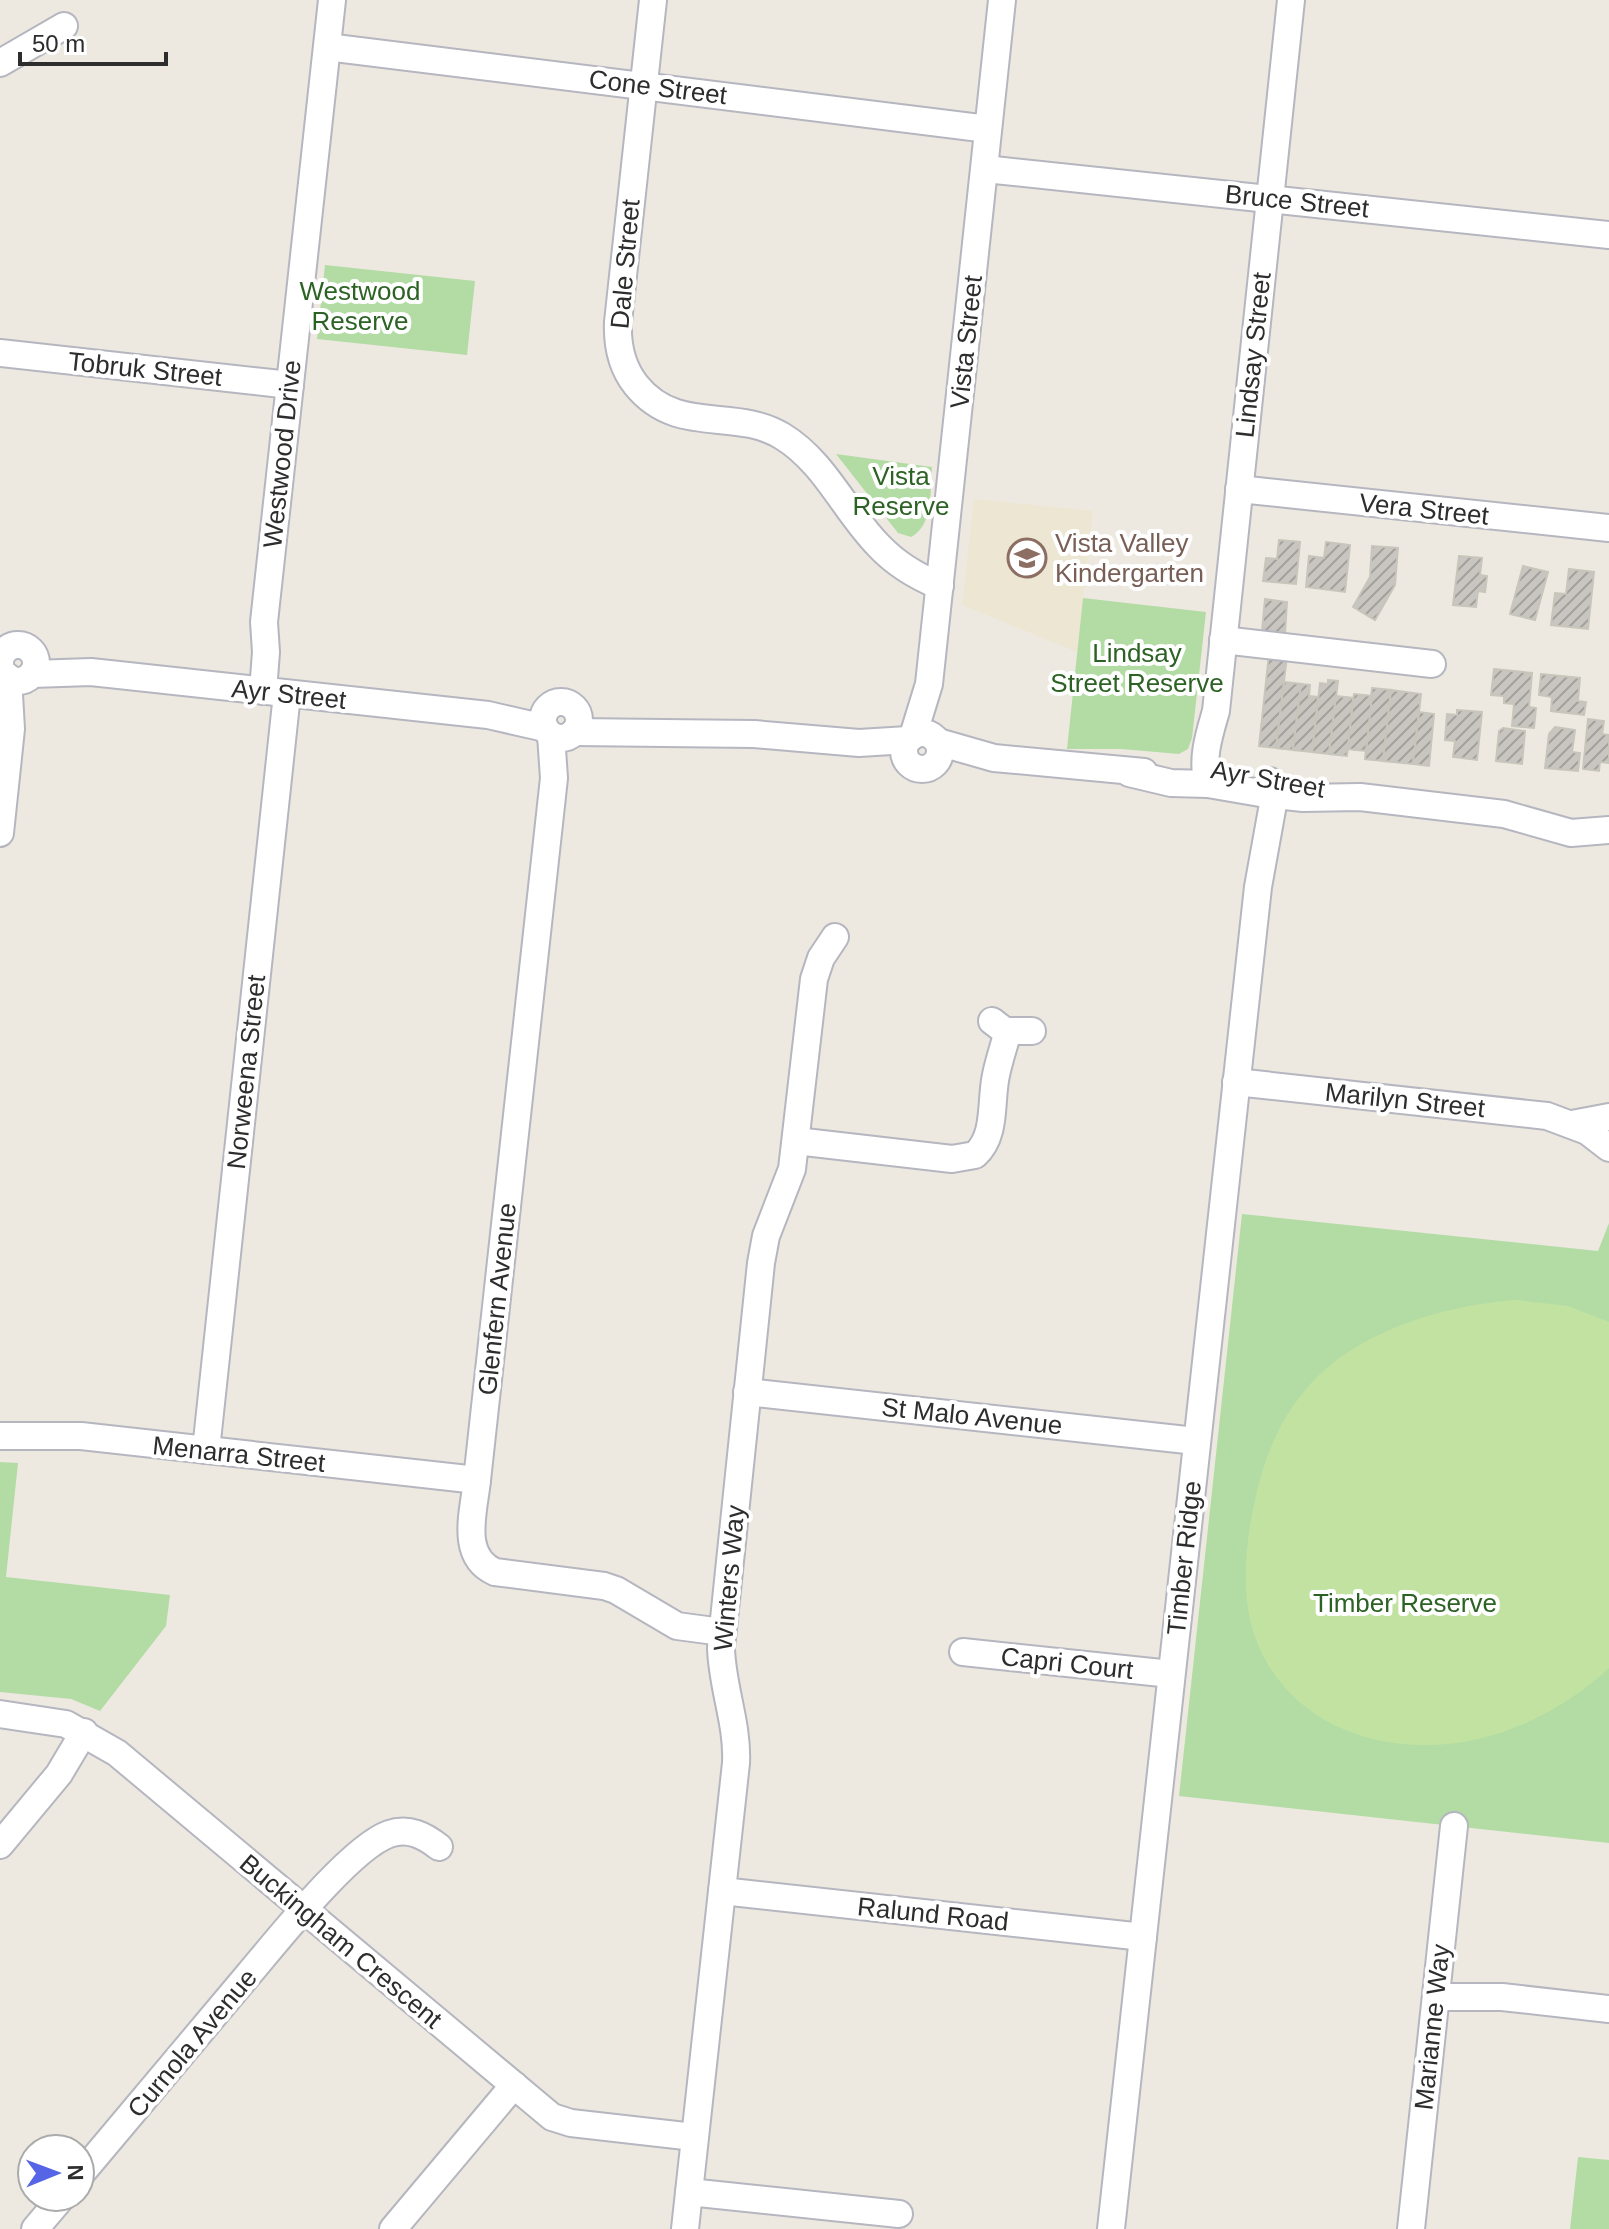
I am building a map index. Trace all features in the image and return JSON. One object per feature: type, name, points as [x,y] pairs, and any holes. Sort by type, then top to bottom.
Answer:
[{"type":"street","name":"Westwood Drive","points":[[267,691],[264,622],[332,0]]},
{"type":"street","name":"Dale Street","points":[[653,0],[618,322],[619,350],[630,377],[649,399],[670,412],[758,427],[779,434],[813,463],[876,544],[902,565],[940,586]]},
{"type":"street","name":"Vista Street","points":[[923,746],[1002,0]]},
{"type":"street","name":"Lindsay Street","points":[[1209,774],[1291,0]]},
{"type":"street","points":[[0,63],[64,26]]},
{"type":"street","name":"Cone Street","points":[[327,47],[988,129]]},
{"type":"street","name":"Bruce Street","points":[[985,169],[1609,235]]},
{"type":"street","name":"Tobruk Street","points":[[0,353],[290,385]]},
{"type":"street","name":"Vera Street","points":[[1239,489],[1609,528]]},
{"type":"street","points":[[1223,640],[1432,664]]},
{"type":"street","points":[[0,833],[11,729],[13,665]]},
{"type":"street","name":"Ayr Street","points":[[13,665],[561,723],[603,721],[646,732],[754,734],[923,746],[994,758],[1129,773],[1171,783],[1209,774],[1269,790],[1504,814],[1571,833],[1609,830]]},
{"type":"street","name":"Norweena Street","points":[[206,1450],[267,691]]},
{"type":"street","name":"Glenfern Avenue","points":[[561,723],[477,1480],[473,1548],[476,1557],[488,1569],[505,1574],[604,1586],[677,1626],[722,1632]]},
{"type":"street","name":"Timber Ridge","points":[[1111,2229],[1258,887],[1269,835],[1269,790]]},
{"type":"street","name":"Ayr Street","points":[[1504,814],[1531,811],[1573,821],[1594,818],[1609,820]]},
{"type":"street","name":"Winters Way","points":[[685,2229],[737,1749],[723,1681],[722,1632],[763,1248],[788,1183],[796,1141],[814,979],[821,958],[835,937]]},
{"type":"street","points":[[796,1141],[952,1159],[975,1155],[986,1141],[989,1131],[996,1076],[1011,1028]]},
{"type":"street","name":"Marilyn Street","points":[[1236,1082],[1547,1116],[1572,1124],[1609,1148]]},
{"type":"street","name":"Marilyn Street","points":[[1572,1124],[1609,1117]]},
{"type":"street","name":"St Malo Avenue","points":[[747,1392],[1196,1441]]},
{"type":"street","name":"Menarra Street","points":[[0,1436],[81,1436],[477,1480]]},
{"type":"street","name":"Capri Court","points":[[963,1652],[1171,1674]]},
{"type":"street","name":"Buckingham Crescent","points":[[0,1714],[51,1720],[84,1732],[131,1763],[552,2117],[563,2121],[694,2137]]},
{"type":"street","points":[[0,1845],[59,1774],[84,1732]]},
{"type":"street","name":"Marianne Way","points":[[1411,2229],[1454,1826]]},
{"type":"street","name":"Curnola Avenue","points":[[96,2156],[304,1910],[363,1852],[389,1834],[414,1833],[439,1847]]},
{"type":"street","name":"Ralund Road","points":[[722,1891],[1143,1937]]},
{"type":"street","points":[[1437,1989],[1609,2009]]},
{"type":"street","points":[[393,2229],[514,2085]]},
{"type":"street","points":[[689,2192],[899,2214]]},
{"type":"street","points":[[35,2229],[48,2213]]},
{"type":"shaded area","name":"Vista Valley Kindergarten","points":[[974,499],[1093,511],[1077,652],[962,605]]},
{"type":"green space","name":"Westwood Reserve","points":[[325,265],[475,281],[467,355],[317,339]]},
{"type":"green space","name":"Vista Reserve","points":[[836,454],[932,467],[929,506],[924,524],[918,531],[911,537],[898,533]]},
{"type":"green space","name":"Lindsay Street Reserve","points":[[1083,598],[1206,612],[1192,738],[1188,749],[1179,754],[1121,749],[1067,749]]},
{"type":"green space","name":"Timber Reserve","points":[[1242,1214],[1598,1251],[1609,1223],[1609,1843],[1179,1796]]},
{"type":"green space","points":[[1516,1300],[1568,1306],[1609,1322],[1609,1668],[1548,1712],[1478,1739],[1429,1745],[1397,1743],[1338,1727],[1312,1712],[1289,1692],[1271,1668],[1257,1641],[1248,1609],[1246,1568],[1250,1527],[1268,1454],[1289,1413],[1308,1387],[1351,1350],[1403,1324],[1432,1315]]},
{"type":"green space","points":[[0,1462],[18,1463],[6,1577],[170,1595],[166,1626],[100,1711],[71,1699],[0,1692]]},
{"type":"green space","points":[[1578,2157],[1609,2160],[1609,2229],[1570,2229]]},
{"type":"building","points":[[1279,540],[1300,542],[1296,584],[1263,581],[1266,558],[1277,559]]},
{"type":"building","points":[[1326,542],[1350,545],[1345,592],[1306,587],[1309,556],[1324,558]]},
{"type":"building","points":[[1372,546],[1398,548],[1395,585],[1375,620],[1353,607],[1370,577]]},
{"type":"building","points":[[1459,556],[1482,558],[1480,575],[1487,576],[1485,592],[1478,591],[1476,607],[1453,605]]},
{"type":"building","points":[[1523,566],[1548,572],[1535,620],[1510,614]]},
{"type":"building","points":[[1569,569],[1594,572],[1588,629],[1551,625],[1555,593],[1566,594]]},
{"type":"building","points":[[1265,599],[1287,602],[1285,633],[1262,631]]},
{"type":"building","points":[[1269,654],[1287,656],[1276,748],[1259,746]]},
{"type":"building","points":[[1494,669],[1532,673],[1529,707],[1536,708],[1534,728],[1512,726],[1514,704],[1504,703],[1504,696],[1491,695]]},
{"type":"building","points":[[1541,674],[1580,678],[1578,701],[1586,702],[1584,715],[1551,711],[1552,697],[1539,695]]},
{"type":"building","points":[[1328,680],[1338,681],[1329,754],[1312,752],[1320,683],[1328,684]]},
{"type":"building","points":[[1284,682],[1301,684],[1293,750],[1276,748]]},
{"type":"building","points":[[1301,684],[1310,685],[1309,696],[1318,697],[1312,752],[1293,750]]},
{"type":"building","points":[[1372,688],[1391,690],[1383,761],[1365,759]]},
{"type":"building","points":[[1391,690],[1421,694],[1413,764],[1383,761]]},
{"type":"building","points":[[1354,694],[1372,696],[1366,751],[1347,749]]},
{"type":"building","points":[[1336,696],[1353,698],[1347,756],[1329,754]]},
{"type":"building","points":[[1457,710],[1482,712],[1477,760],[1453,757],[1455,741],[1445,740],[1447,714],[1457,715]]},
{"type":"building","points":[[1419,712],[1434,714],[1429,766],[1413,764]]},
{"type":"building","points":[[1588,719],[1604,721],[1602,734],[1609,735],[1609,763],[1600,762],[1599,771],[1583,769]]},
{"type":"building","points":[[1555,727],[1575,730],[1572,752],[1580,753],[1578,771],[1545,768],[1549,734]]},
{"type":"building","points":[[1503,728],[1525,731],[1522,764],[1496,761],[1499,731]]},
{"type":"place","name":"Vista Valley Kindergarten","points":[[1027,558]]}]
